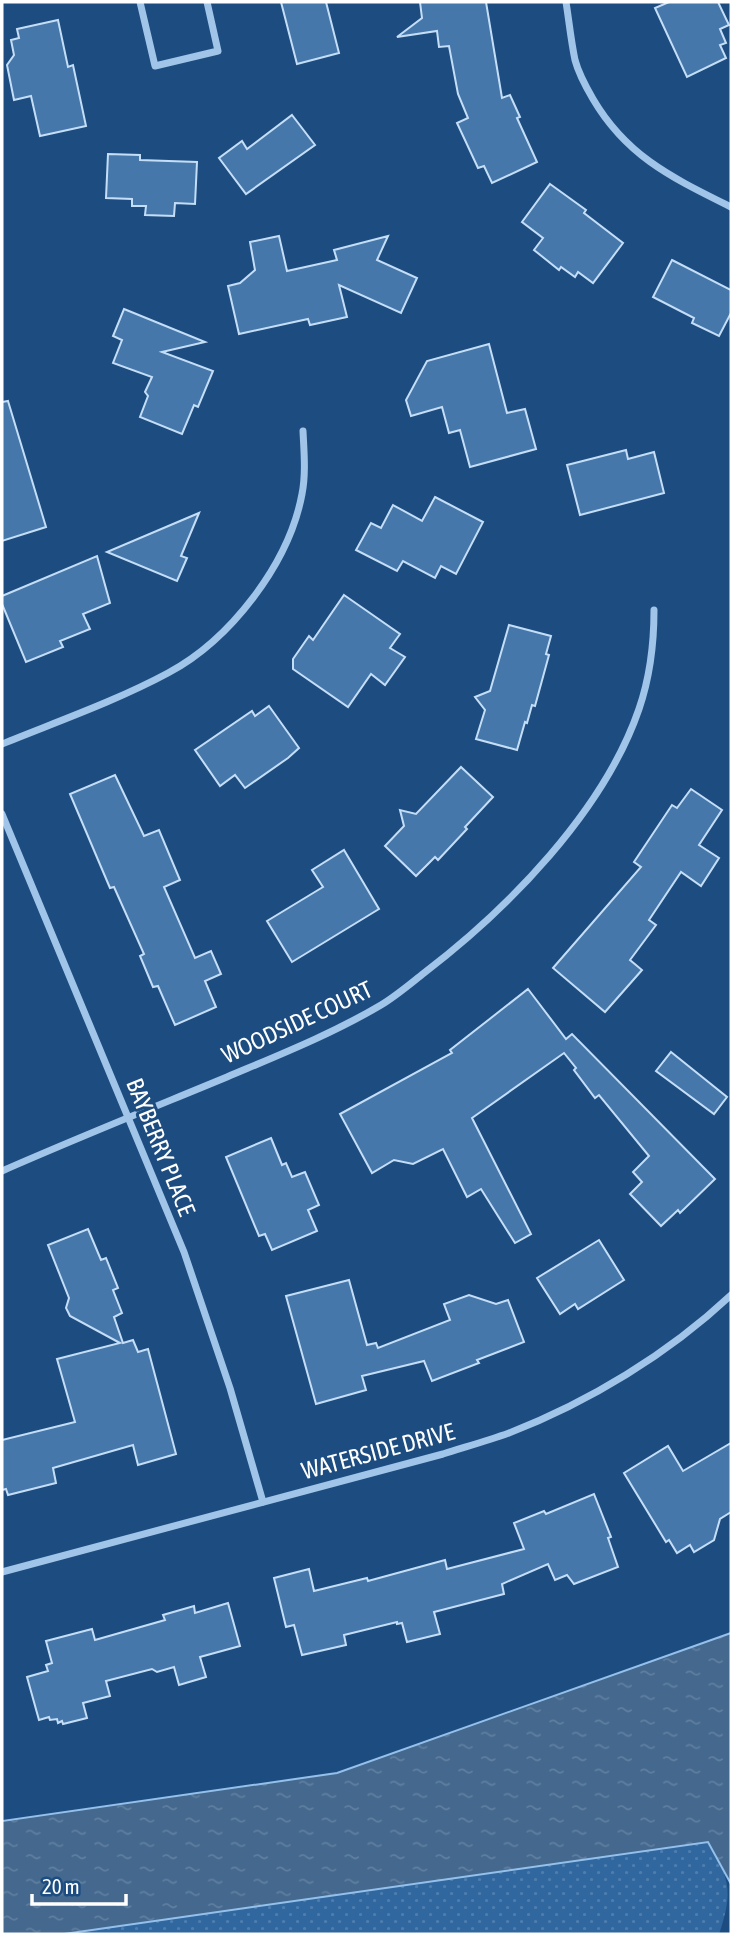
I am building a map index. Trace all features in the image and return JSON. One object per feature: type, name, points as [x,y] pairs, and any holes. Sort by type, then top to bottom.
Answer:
[{"type":"street","points":[[140,2],[155,66],[218,51],[207,2]]},
{"type":"street","points":[[566,2],[575,59],[582,80],[608,124],[629,147],[655,166],[731,206]]},
{"type":"street","points":[[2,744],[171,671],[216,638],[245,608],[272,569],[290,535],[302,495],[303,431]]},
{"type":"street","name":"WOODSIDE COURT","points":[[2,1171],[321,1037],[373,1009],[449,954],[485,923],[530,877],[573,825],[614,765],[639,710],[654,642],[654,610]]},
{"type":"street","name":"BAYBERRY PLACE","points":[[2,814],[184,1252],[230,1388],[263,1502]]},
{"type":"street","name":"WATERSIDE DRIVE","points":[[2,1572],[443,1454],[509,1433],[562,1410],[661,1352],[731,1295]]},
{"type":"shaded area","points":[[709,1842],[727,1887],[728,1897],[719,1934],[64,1934]]},
{"type":"water","points":[[731,1633],[731,1884],[708,1842],[64,1934],[2,1934],[2,1821],[337,1773]]},
{"type":"building","points":[[281,2],[326,2],[339,53],[297,64]]},
{"type":"building","points":[[420,2],[486,2],[502,98],[510,95],[520,117],[517,118],[537,162],[492,183],[484,166],[478,168],[457,123],[468,118],[458,94],[449,46],[439,47],[437,31],[397,37],[422,18]]},
{"type":"building","points":[[669,2],[718,2],[729,25],[720,29],[726,43],[720,45],[726,58],[687,77],[655,8]]},
{"type":"building","points":[[58,20],[68,67],[73,65],[86,126],[40,136],[31,96],[14,100],[7,65],[14,55],[11,40],[19,38],[17,29]]},
{"type":"building","points":[[292,115],[315,145],[246,194],[219,158],[242,141],[247,149]]},
{"type":"building","points":[[108,154],[140,155],[140,160],[197,162],[195,204],[175,203],[174,216],[145,215],[146,206],[132,206],[132,199],[106,198]]},
{"type":"building","points":[[550,184],[586,210],[584,213],[623,243],[593,283],[578,272],[575,277],[561,267],[559,270],[534,250],[543,238],[522,222]]},
{"type":"building","points":[[279,236],[287,271],[337,260],[334,250],[388,236],[377,260],[417,278],[401,313],[339,285],[347,317],[310,325],[308,319],[239,334],[228,286],[240,283],[255,270],[250,242]]},
{"type":"building","points":[[672,260],[731,290],[731,313],[719,336],[692,323],[694,318],[653,297]]},
{"type":"building","points":[[124,309],[205,342],[162,352],[213,371],[198,407],[194,405],[182,434],[140,417],[148,396],[145,392],[152,377],[113,363],[122,340],[113,336]]},
{"type":"building","points":[[489,344],[507,413],[525,409],[536,449],[470,467],[460,430],[449,433],[442,407],[411,416],[406,400],[427,361]]},
{"type":"building","points":[[8,401],[46,527],[2,541],[2,402]]},
{"type":"building","points":[[626,450],[628,459],[654,452],[664,493],[580,515],[567,465]]},
{"type":"building","points":[[435,497],[483,522],[456,574],[441,566],[435,578],[403,561],[397,571],[356,550],[371,523],[381,528],[393,505],[422,521]]},
{"type":"building","points":[[199,513],[181,556],[187,558],[177,581],[107,552]]},
{"type":"building","points":[[97,556],[110,603],[83,614],[90,629],[60,641],[63,647],[26,662],[2,604],[2,596]]},
{"type":"building","points":[[344,595],[400,634],[390,648],[405,657],[385,685],[371,674],[348,707],[293,669],[293,659],[309,636],[313,640]]},
{"type":"building","points":[[509,625],[551,636],[546,654],[549,655],[535,706],[532,705],[527,723],[525,722],[517,750],[476,739],[485,710],[475,697],[490,691]]},
{"type":"building","points":[[269,706],[299,748],[245,788],[235,775],[220,786],[195,750],[252,711],[255,716]]},
{"type":"building","points":[[461,767],[493,797],[438,860],[435,857],[416,876],[385,846],[404,826],[400,810],[416,814]]},
{"type":"building","points":[[115,775],[144,836],[159,830],[180,880],[164,887],[195,958],[211,951],[221,974],[205,981],[216,1007],[175,1025],[158,986],[153,987],[140,956],[144,954],[114,887],[110,888],[70,794]]},
{"type":"building","points":[[691,789],[722,810],[699,845],[719,858],[701,886],[681,872],[649,920],[656,925],[630,960],[642,970],[605,1012],[553,968],[641,867],[634,862],[672,805],[677,808]]},
{"type":"building","points":[[344,850],[379,909],[292,962],[267,921],[323,887],[312,870]]},
{"type":"building","points":[[528,989],[566,1039],[572,1034],[715,1179],[680,1213],[678,1210],[661,1226],[630,1194],[642,1182],[633,1172],[649,1156],[599,1095],[595,1098],[564,1053],[472,1118],[531,1234],[515,1243],[481,1189],[467,1197],[443,1149],[413,1164],[394,1160],[372,1173],[340,1114],[452,1053],[450,1050]]},
{"type":"building","points":[[671,1052],[727,1097],[714,1114],[656,1071]]},
{"type":"building","points":[[271,1138],[282,1165],[286,1163],[292,1177],[305,1172],[319,1205],[308,1210],[317,1231],[272,1250],[265,1234],[259,1236],[226,1157]]},
{"type":"building","points":[[88,1229],[101,1260],[106,1258],[118,1288],[113,1290],[122,1313],[114,1317],[123,1343],[133,1340],[138,1352],[148,1349],[176,1454],[138,1465],[133,1445],[53,1468],[56,1483],[8,1495],[6,1489],[2,1490],[2,1440],[75,1422],[57,1359],[120,1343],[70,1316],[66,1308],[69,1298],[48,1245]]},
{"type":"building","points":[[599,1240],[624,1280],[578,1309],[575,1304],[560,1314],[537,1278]]},
{"type":"building","points":[[349,1280],[367,1345],[376,1343],[378,1348],[450,1320],[444,1304],[469,1295],[496,1304],[508,1300],[524,1342],[432,1381],[424,1361],[362,1376],[366,1390],[316,1404],[286,1296]]},
{"type":"building","points":[[731,1443],[731,1512],[720,1519],[714,1540],[694,1552],[690,1545],[677,1553],[669,1540],[666,1542],[624,1473],[668,1446],[683,1471]]},
{"type":"building","points":[[594,1494],[611,1537],[608,1538],[618,1567],[574,1584],[567,1575],[555,1580],[548,1564],[502,1584],[504,1594],[434,1612],[440,1634],[407,1642],[402,1623],[397,1622],[344,1635],[346,1645],[302,1655],[294,1625],[286,1627],[274,1578],[309,1569],[314,1591],[367,1578],[368,1581],[445,1560],[447,1569],[524,1549],[514,1523],[544,1511],[546,1514]]},
{"type":"building","points":[[228,1603],[240,1646],[200,1657],[206,1677],[179,1685],[174,1667],[157,1672],[152,1669],[106,1681],[110,1696],[83,1703],[87,1718],[63,1724],[62,1721],[58,1723],[57,1719],[50,1720],[49,1717],[39,1720],[27,1677],[48,1671],[46,1665],[52,1663],[46,1641],[92,1629],[95,1640],[165,1620],[163,1615],[194,1606],[195,1613]]}]
